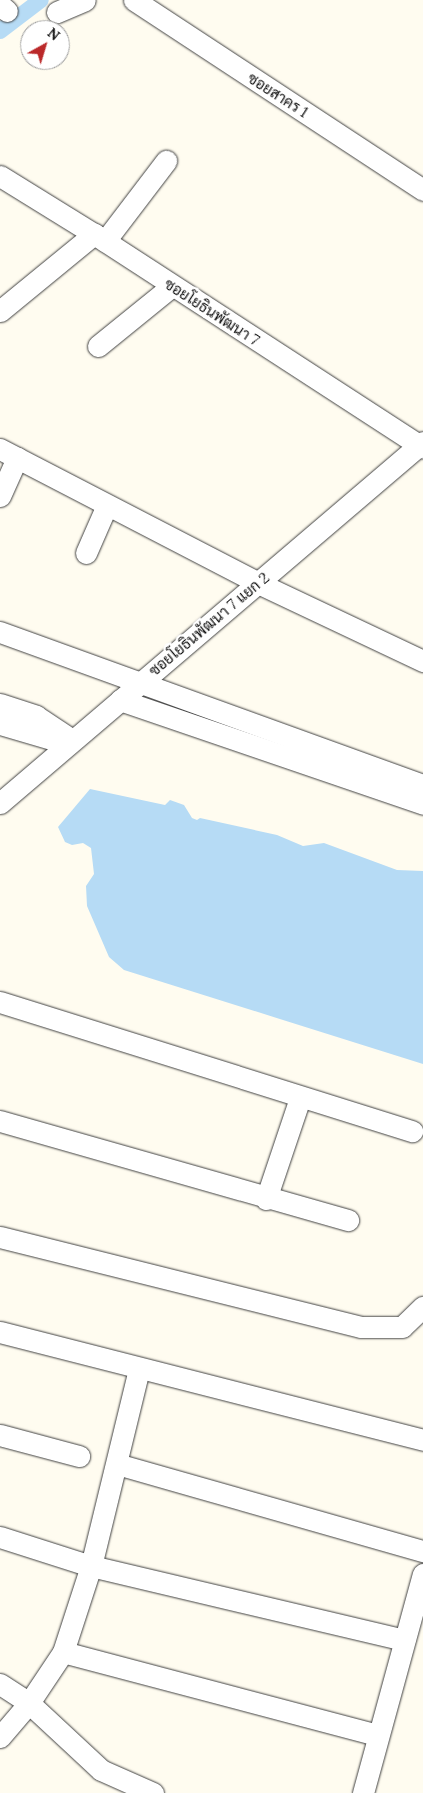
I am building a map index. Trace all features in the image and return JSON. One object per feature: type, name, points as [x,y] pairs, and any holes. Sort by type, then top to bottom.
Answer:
[{"type":"street","points":[[57,12],[85,0]]},
{"type":"street","name":"ซอยสาคร 1","points":[[134,0],[423,190]]},
{"type":"street","points":[[0,311],[100,237],[166,161]]},
{"type":"street","name":"ซอยโยธินพัฒนา 7","points":[[0,176],[100,237],[172,286],[422,445]]},
{"type":"street","points":[[98,346],[172,286]]},
{"type":"street","name":"ซอยโยธินพัฒนา 7 แยก 2","points":[[0,802],[422,445]]},
{"type":"street","points":[[0,496],[8,453],[258,583],[423,661]]},
{"type":"street","points":[[86,553],[107,505]]},
{"type":"street","points":[[0,632],[138,684],[423,785]]},
{"type":"street","points":[[120,700],[423,804]]},
{"type":"street","points":[[0,704],[36,716],[70,742]]},
{"type":"street","points":[[0,724],[70,742]]},
{"type":"street","points":[[0,1002],[412,1132]]},
{"type":"street","points":[[266,1199],[300,1098]]},
{"type":"street","points":[[0,1121],[266,1199],[348,1220]]},
{"type":"street","points":[[0,1237],[361,1327],[402,1326],[423,1307]]},
{"type":"street","points":[[0,1332],[139,1370],[423,1440]]},
{"type":"street","points":[[0,1737],[28,1703],[63,1652],[91,1566],[139,1370]]},
{"type":"street","points":[[0,1435],[79,1456]]},
{"type":"street","points":[[117,1464],[423,1552]]},
{"type":"street","points":[[0,1537],[91,1566],[404,1640]]},
{"type":"street","points":[[363,1793],[423,1574]]},
{"type":"street","points":[[63,1652],[378,1735]]},
{"type":"street","points":[[0,1684],[28,1703],[101,1770],[153,1793]]},
{"type":"water","points":[[90,789],[165,805],[170,800],[184,805],[192,818],[197,820],[200,818],[277,835],[303,846],[324,843],[397,870],[423,871],[423,1064],[124,970],[109,957],[87,906],[86,886],[94,874],[91,848],[83,843],[72,845],[65,842],[58,827]]},
{"type":"waterway","points":[[0,31],[41,0]]}]
